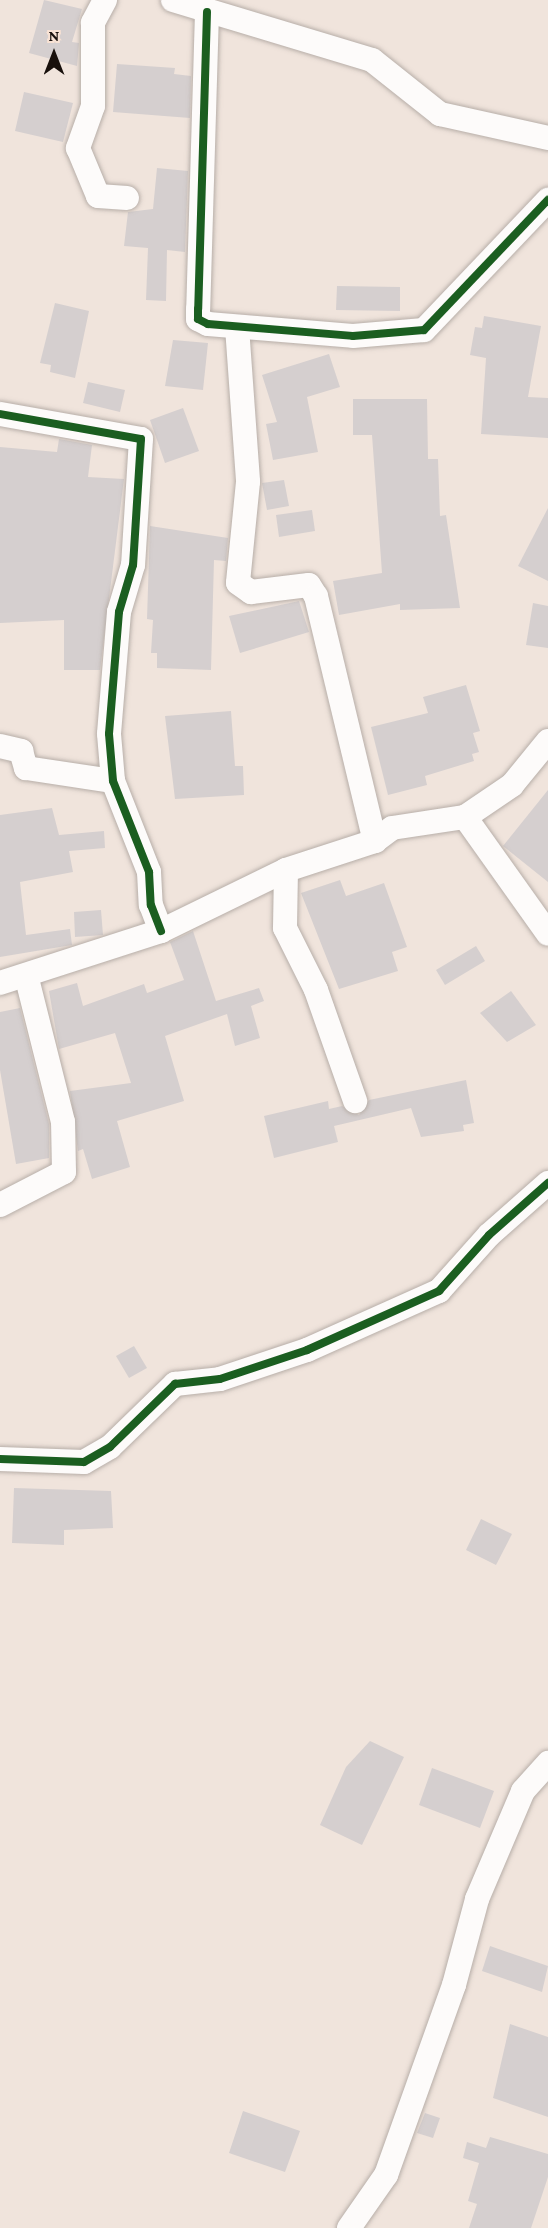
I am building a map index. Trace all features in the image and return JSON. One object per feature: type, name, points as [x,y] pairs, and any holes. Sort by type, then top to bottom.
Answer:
[{"type":"street","points":[[105,0],[93,23],[93,106],[78,148],[98,195],[127,198]]},
{"type":"street","points":[[172,0],[372,60],[440,114],[548,138]]},
{"type":"street","points":[[207,12],[198,319],[237,327],[353,336],[424,330],[548,200]]},
{"type":"street","points":[[237,327],[248,482],[238,584],[251,592],[309,585],[316,596],[375,841]]},
{"type":"street","points":[[0,414],[141,439],[133,565],[117,634],[109,734],[113,781],[149,872],[151,906],[161,931]]},
{"type":"street","points":[[0,983],[27,979],[161,931],[286,870],[375,841],[392,828],[465,817],[512,785],[548,741]]},
{"type":"street","points":[[0,746],[21,751],[26,768],[113,781]]},
{"type":"street","points":[[465,817],[548,934]]},
{"type":"street","points":[[286,870],[285,928],[316,990],[355,1101]]},
{"type":"street","points":[[0,1206],[64,1172],[63,1122],[27,979]]},
{"type":"street","points":[[0,1459],[84,1462],[110,1446],[175,1384],[220,1379],[307,1350],[430,1296],[548,1183]]},
{"type":"street","points":[[349,2228],[386,2175],[454,1985],[477,1899],[524,1791],[548,1763]]},
{"type":"building","points":[[44,0],[82,9],[72,42],[79,43],[77,66],[29,53]]},
{"type":"building","points":[[117,64],[175,68],[174,74],[191,76],[190,118],[113,112]]},
{"type":"building","points":[[24,92],[73,103],[63,142],[15,131]]},
{"type":"building","points":[[157,168],[188,171],[185,252],[167,250],[166,301],[146,300],[148,248],[124,246],[128,212],[153,209]]},
{"type":"building","points":[[337,286],[400,287],[400,311],[336,310]]},
{"type":"building","points":[[55,303],[89,311],[75,378],[50,372],[51,365],[40,363]]},
{"type":"building","points":[[484,316],[541,326],[528,397],[548,398],[548,438],[481,434],[486,358],[470,355],[475,327],[482,328]]},
{"type":"building","points":[[173,340],[208,343],[203,390],[165,386]]},
{"type":"building","points":[[329,354],[340,387],[307,397],[318,452],[273,460],[266,424],[277,422],[262,375]]},
{"type":"building","points":[[88,382],[125,390],[120,412],[83,403]]},
{"type":"building","points":[[353,399],[427,399],[428,459],[438,459],[440,516],[446,515],[460,608],[400,610],[400,604],[339,615],[333,581],[382,573],[372,435],[353,435]]},
{"type":"building","points":[[183,408],[199,451],[165,463],[150,420]]},
{"type":"building","points":[[59,439],[92,445],[88,477],[124,479],[100,670],[64,670],[64,620],[0,623],[0,447],[57,452]]},
{"type":"building","points":[[284,480],[289,506],[267,510],[262,483]]},
{"type":"building","points":[[548,508],[548,581],[518,566]]},
{"type":"building","points":[[312,510],[315,531],[279,537],[276,515]]},
{"type":"building","points":[[150,526],[228,538],[226,561],[214,560],[211,670],[157,668],[157,653],[151,653],[153,620],[147,619]]},
{"type":"building","points":[[299,601],[309,632],[240,653],[229,616]]},
{"type":"building","points":[[533,603],[548,606],[548,648],[526,645]]},
{"type":"building","points":[[466,685],[480,731],[473,733],[479,752],[472,754],[474,761],[425,776],[427,785],[388,795],[371,727],[428,713],[423,697]]},
{"type":"building","points":[[231,711],[235,766],[243,766],[244,795],[175,799],[165,716]]},
{"type":"building","points":[[548,790],[548,882],[503,846]]},
{"type":"building","points":[[52,808],[59,835],[104,831],[105,848],[69,851],[73,872],[20,882],[26,935],[70,929],[72,945],[0,957],[0,815]]},
{"type":"building","points":[[340,880],[346,896],[384,883],[407,947],[392,952],[398,971],[339,989],[301,893]]},
{"type":"building","points":[[101,910],[103,935],[75,937],[74,912]]},
{"type":"building","points":[[193,931],[216,1001],[259,988],[264,1001],[251,1006],[260,1038],[235,1046],[227,1014],[165,1036],[184,1101],[117,1121],[130,1167],[92,1179],[83,1149],[78,1151],[70,1091],[131,1083],[115,1033],[59,1049],[49,991],[77,983],[83,1006],[144,984],[147,993],[184,980],[170,942]]},
{"type":"building","points":[[476,946],[485,961],[445,985],[436,970]]},
{"type":"building","points":[[511,991],[536,1025],[507,1042],[480,1013]]},
{"type":"building","points":[[20,1008],[49,1124],[49,1158],[16,1164],[0,1070],[0,1012]]},
{"type":"building","points":[[466,1080],[474,1123],[463,1125],[464,1131],[421,1137],[411,1108],[334,1126],[338,1142],[274,1158],[264,1116],[328,1101],[329,1109],[342,1106],[359,1115],[369,1100]]},
{"type":"building","points":[[134,1346],[147,1368],[129,1378],[116,1356]]},
{"type":"building","points":[[14,1488],[111,1491],[113,1528],[64,1530],[64,1545],[12,1543]]},
{"type":"building","points":[[481,1519],[512,1534],[496,1565],[466,1550]]},
{"type":"building","points":[[370,1741],[404,1757],[362,1845],[320,1825],[346,1767]]},
{"type":"building","points":[[432,1768],[494,1791],[480,1828],[419,1805]]},
{"type":"building","points":[[490,1946],[548,1966],[542,1992],[482,1971]]},
{"type":"building","points":[[510,2024],[548,2037],[548,2117],[493,2098]]},
{"type":"building","points":[[243,2111],[300,2131],[285,2172],[229,2153]]},
{"type":"building","points":[[425,2113],[440,2118],[433,2138],[417,2133]]},
{"type":"building","points":[[490,2137],[548,2154],[548,2177],[531,2228],[469,2228],[477,2204],[468,2201],[479,2163],[463,2158],[467,2142],[486,2148]]},
{"type":"cycle path","points":[[207,12],[198,319],[208,324],[353,336],[424,330],[548,200]]},
{"type":"cycle path","points":[[0,414],[141,439],[133,565],[119,612],[109,734],[113,781],[149,872],[151,905],[161,931]]},
{"type":"cycle path","points":[[0,1459],[84,1462],[110,1447],[175,1384],[220,1379],[307,1350],[439,1291],[489,1235],[548,1183]]}]
